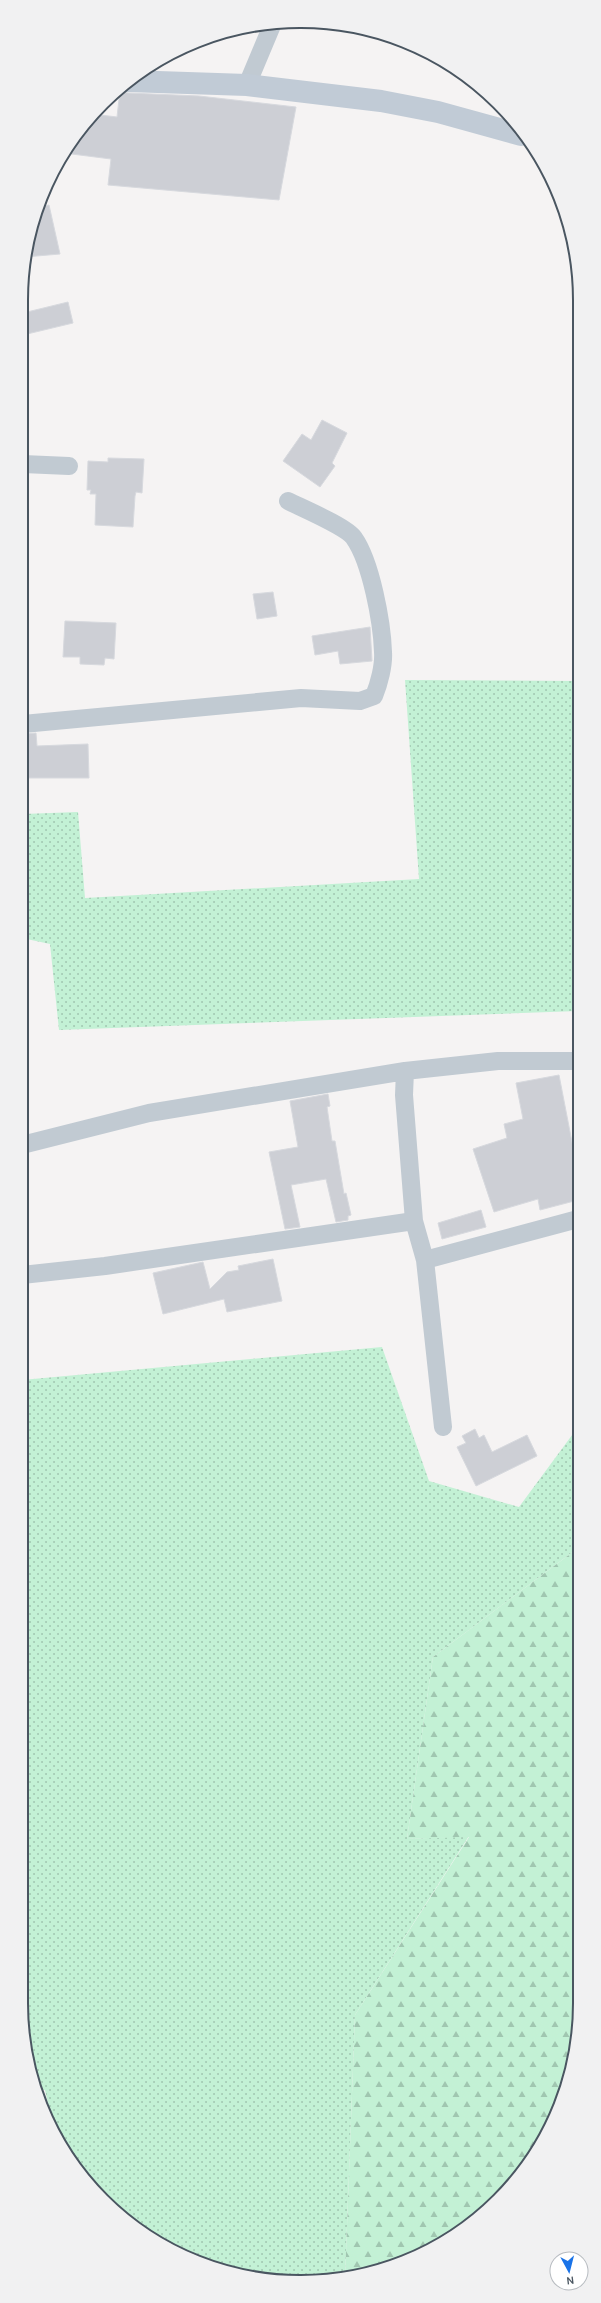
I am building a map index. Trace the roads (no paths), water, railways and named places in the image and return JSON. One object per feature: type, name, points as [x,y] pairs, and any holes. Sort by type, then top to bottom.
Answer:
[{"type":"street","points":[[247,85],[270,30]]},
{"type":"street","points":[[139,81],[247,85],[381,102],[438,112],[515,133]]},
{"type":"street","points":[[28,464],[69,466]]},
{"type":"street","points":[[28,724],[301,698],[360,701],[374,696],[378,687],[384,654],[368,570],[354,537],[345,530],[288,501]]},
{"type":"street","points":[[28,1142],[149,1112],[405,1071],[498,1061],[573,1061]]},
{"type":"street","points":[[405,1071],[404,1096],[414,1222],[425,1260],[443,1426]]},
{"type":"street","points":[[425,1260],[573,1220]]},
{"type":"street","points":[[28,1274],[105,1266],[414,1222]]}]
